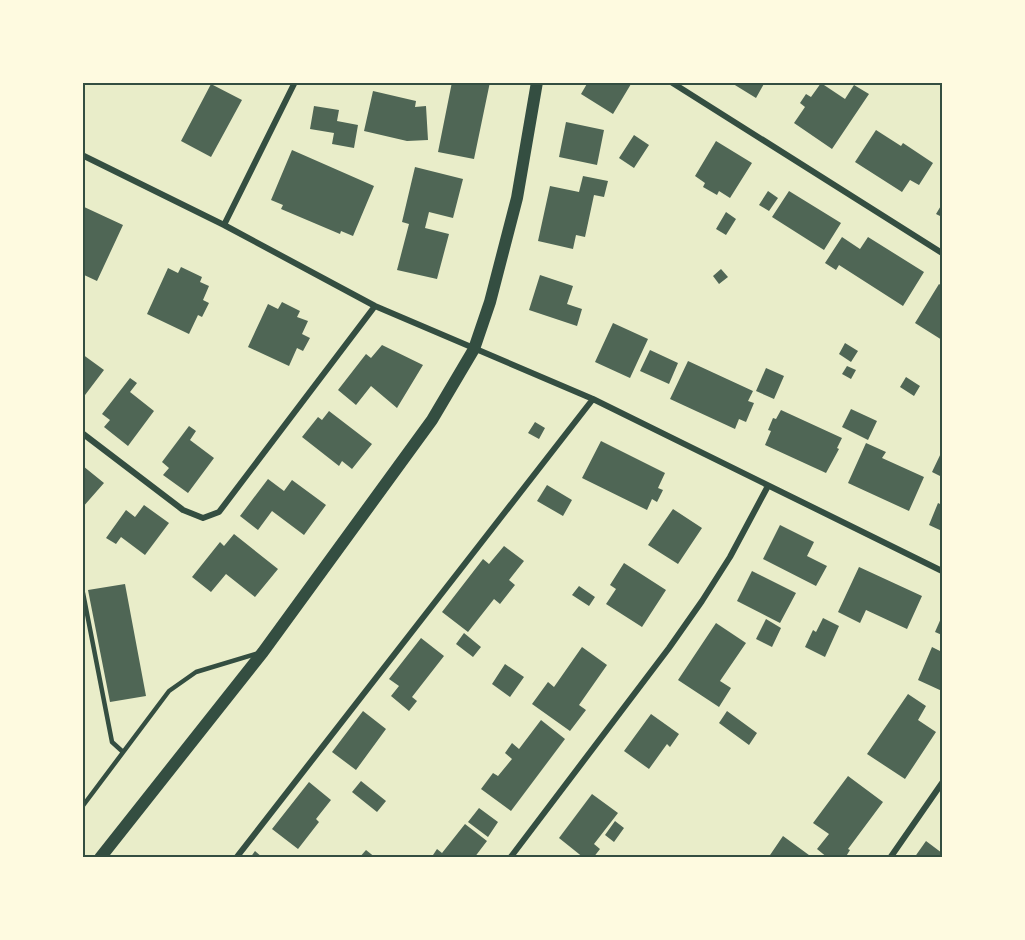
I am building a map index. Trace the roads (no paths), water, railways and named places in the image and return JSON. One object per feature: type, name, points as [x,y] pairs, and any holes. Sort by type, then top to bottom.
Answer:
[{"type":"main road","points":[[100,858],[262,652],[432,420],[474,349],[490,302],[517,198],[537,82]]},
{"type":"street","points":[[224,225],[295,82]]},
{"type":"street","points":[[671,82],[942,253]]},
{"type":"street","points":[[82,155],[224,225],[375,306],[593,399],[942,571]]},
{"type":"street","points":[[82,433],[183,510],[203,518],[219,512],[375,306]]},
{"type":"street","points":[[236,858],[593,399]]},
{"type":"street","points":[[510,858],[702,601],[730,557],[768,486]]},
{"type":"street","points":[[890,858],[942,783]]},
{"type":"lane","points":[[83,593],[112,742],[123,752]]},
{"type":"lane","points":[[82,807],[169,691],[196,672],[262,652]]}]
